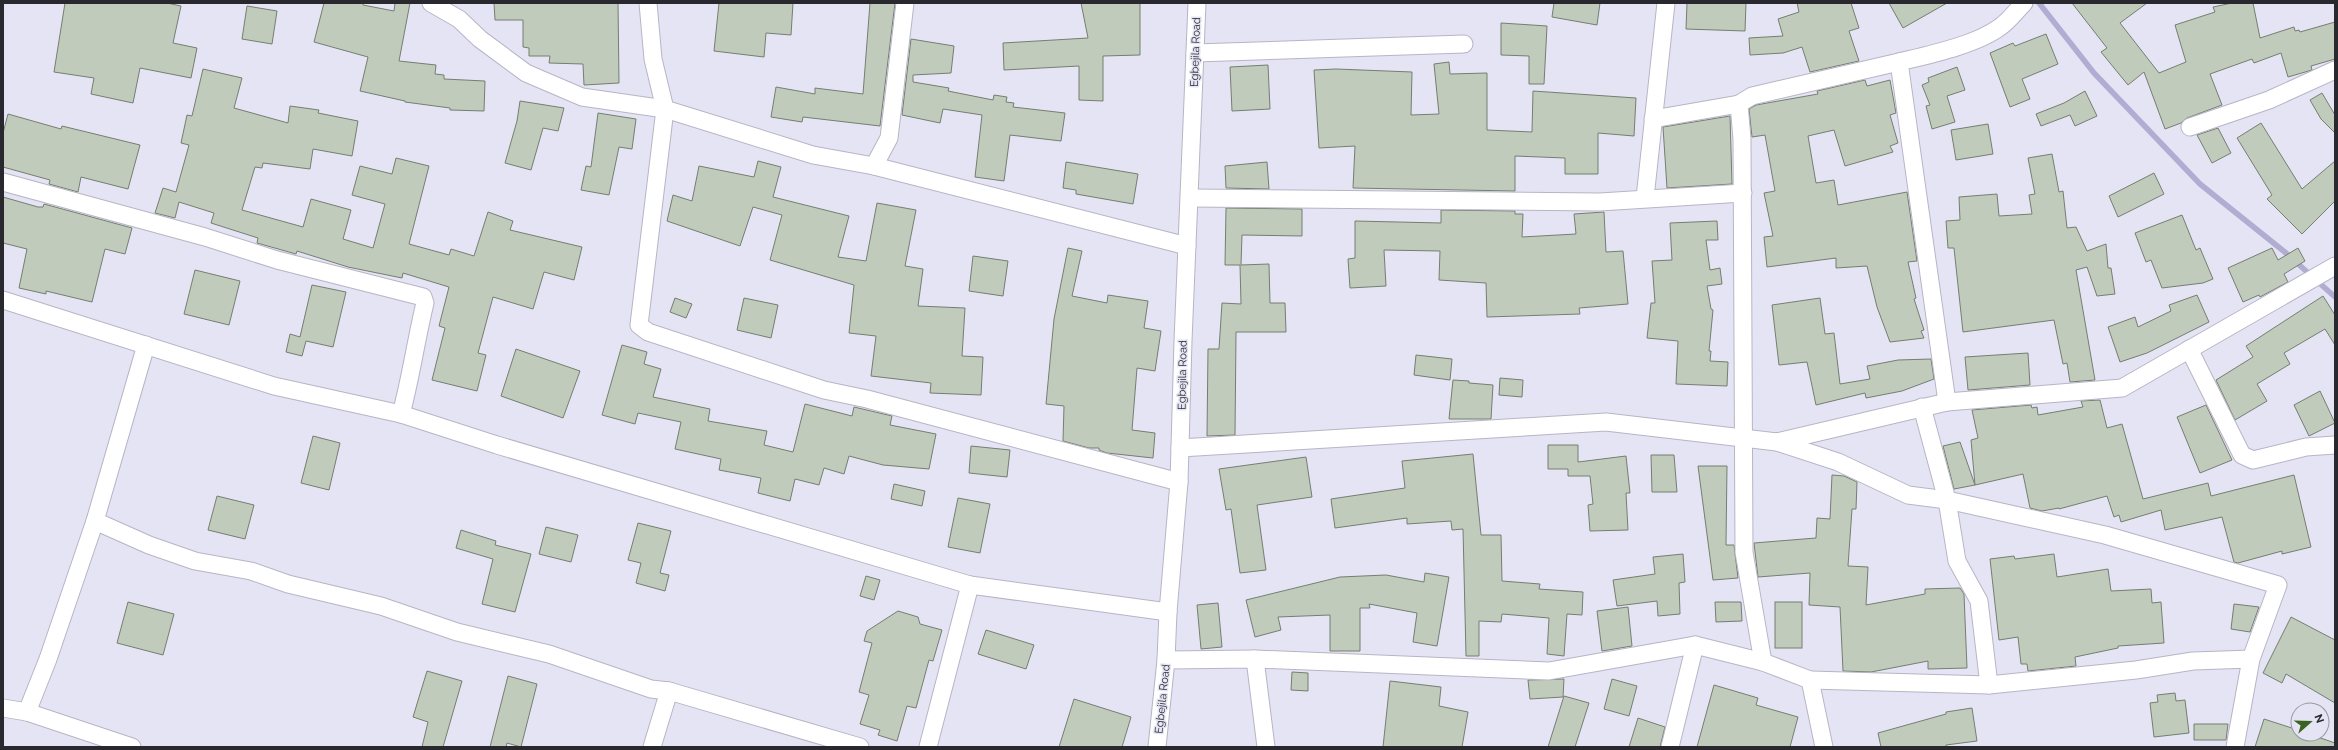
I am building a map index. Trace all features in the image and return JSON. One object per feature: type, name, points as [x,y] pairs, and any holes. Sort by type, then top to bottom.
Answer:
[{"type":"street","points":[[431,3],[459,19],[480,39],[526,73],[582,97],[665,109],[812,155],[874,166],[1188,246]]},
{"type":"street","points":[[648,3],[654,58],[665,109],[639,325],[648,332],[824,390],[868,399],[1179,482]]},
{"type":"street","points":[[874,166],[889,138],[905,3]]},
{"type":"street","name":"Egbejila Road","points":[[1157,747],[1166,660],[1168,612],[1179,482],[1197,3]]},
{"type":"street","points":[[1645,198],[1666,3]]},
{"type":"street","points":[[1653,119],[1738,104],[1752,96],[1932,54],[1973,40],[2000,27],[2024,3]]},
{"type":"street","points":[[1195,53],[1464,44]]},
{"type":"street","points":[[1899,62],[1947,402]]},
{"type":"street","points":[[2190,127],[2269,100],[2335,70]]},
{"type":"street","points":[[1738,104],[1742,139],[1743,193],[1745,437],[1744,552],[1763,662]]},
{"type":"street","points":[[3,182],[205,237],[277,260],[423,297],[426,302],[416,341],[410,382],[401,414]]},
{"type":"street","points":[[1190,198],[1600,202],[1743,193]]},
{"type":"street","points":[[1777,442],[1947,402],[2122,388],[2335,266]]},
{"type":"street","points":[[3,300],[274,386],[401,414],[505,448],[970,585],[1168,612]]},
{"type":"street","points":[[27,712],[48,659],[95,521],[146,345]]},
{"type":"street","points":[[2189,350],[2242,455],[2253,460],[2306,447],[2335,445]]},
{"type":"street","points":[[1922,407],[1947,500],[1957,561],[1961,572],[1979,601],[1989,685]]},
{"type":"street","points":[[1180,448],[1606,422],[1745,437],[1777,442],[1838,462],[1908,496],[1947,500],[2105,535],[2278,585],[2250,659],[2235,747]]},
{"type":"street","points":[[95,521],[149,545],[195,561],[251,571],[288,584],[381,606],[457,632],[549,654],[651,688],[669,691],[860,747]]},
{"type":"street","points":[[928,747],[970,585]]},
{"type":"street","points":[[1166,660],[1255,659],[1549,671],[1695,645],[1763,662],[1810,680],[1989,685],[2136,670],[2194,661],[2250,659]]},
{"type":"street","points":[[1670,747],[1695,645]]},
{"type":"street","points":[[1255,659],[1266,747]]},
{"type":"street","points":[[1810,680],[1824,747]]},
{"type":"street","points":[[652,747],[669,691]]},
{"type":"street","points":[[3,708],[27,712],[128,747]]},
{"type":"building","points":[[65,3],[167,3],[181,6],[173,43],[197,48],[191,78],[140,68],[133,103],[91,94],[94,78],[54,72]]},
{"type":"building","points":[[324,3],[363,3],[363,5],[394,11],[395,3],[410,3],[399,61],[436,65],[435,74],[444,75],[444,79],[485,81],[484,111],[450,110],[450,108],[405,102],[360,91],[368,57],[314,42]]},
{"type":"building","points":[[494,3],[618,3],[619,83],[584,85],[583,64],[549,63],[550,56],[529,56],[529,48],[523,47],[523,20],[495,20]]},
{"type":"building","points":[[719,3],[793,3],[791,35],[766,33],[764,57],[714,51]]},
{"type":"building","points":[[870,3],[895,3],[880,126],[803,117],[802,122],[771,117],[776,87],[815,94],[815,88],[863,94]]},
{"type":"building","points":[[1081,3],[1140,3],[1140,55],[1103,56],[1103,101],[1079,100],[1079,66],[1004,70],[1003,43],[1088,38]]},
{"type":"building","points":[[1554,3],[1600,3],[1597,25],[1552,17]]},
{"type":"building","points":[[1687,3],[1746,3],[1745,31],[1686,29]]},
{"type":"building","points":[[1797,3],[1851,3],[1859,28],[1849,31],[1859,61],[1810,72],[1802,47],[1783,53],[1750,55],[1749,38],[1783,36],[1778,19],[1799,12]]},
{"type":"building","points":[[1889,3],[1947,3],[1903,28]]},
{"type":"building","points":[[2072,3],[2147,3],[2120,23],[2159,73],[2186,62],[2175,25],[2215,12],[2213,7],[2232,3],[2253,3],[2260,38],[2294,27],[2295,31],[2299,30],[2300,32],[2335,22],[2335,59],[2311,66],[2312,70],[2288,77],[2281,53],[2254,63],[2252,59],[2210,74],[2222,105],[2187,118],[2181,123],[2165,129],[2144,72],[2128,85],[2101,52],[2107,48]]},
{"type":"building","points":[[247,6],[277,11],[272,44],[242,39]]},
{"type":"building","points":[[1501,23],[1547,26],[1544,84],[1529,84],[1529,56],[1501,55]]},
{"type":"building","points":[[2046,34],[2058,64],[2022,79],[2030,99],[2010,107],[1990,53],[2013,43],[2015,46]]},
{"type":"building","points":[[911,39],[954,46],[951,73],[913,75],[913,82],[949,88],[948,91],[993,100],[994,95],[1007,97],[1006,102],[1014,103],[1013,107],[1065,113],[1061,141],[1010,135],[1004,181],[975,177],[982,115],[943,109],[940,123],[902,115]]},
{"type":"building","points":[[1449,62],[1450,74],[1487,73],[1487,130],[1532,132],[1533,91],[1636,98],[1634,136],[1598,133],[1598,174],[1565,174],[1565,158],[1515,156],[1515,191],[1353,188],[1355,146],[1319,148],[1314,70],[1336,69],[1412,72],[1411,115],[1439,114],[1434,64]]},
{"type":"building","points":[[1268,65],[1270,109],[1232,111],[1230,67]]},
{"type":"building","points":[[1957,67],[1965,90],[1947,96],[1955,122],[1932,129],[1926,106],[1930,105],[1922,85],[1929,82],[1928,78]]},
{"type":"building","points":[[203,69],[242,78],[234,108],[288,123],[290,106],[319,110],[318,113],[358,121],[352,156],[313,149],[310,169],[263,163],[262,168],[255,167],[242,210],[303,227],[311,199],[351,210],[343,239],[373,248],[385,204],[352,195],[360,166],[392,174],[396,158],[429,166],[409,244],[449,255],[451,249],[474,256],[488,212],[513,221],[510,230],[582,247],[574,280],[544,272],[533,309],[493,297],[478,353],[486,355],[477,391],[432,380],[445,328],[439,326],[449,287],[403,273],[402,278],[348,267],[297,251],[296,254],[257,243],[258,238],[211,223],[214,213],[179,202],[175,218],[155,213],[163,188],[176,192],[189,145],[181,143],[187,115],[192,116]]},
{"type":"building","points":[[1865,80],[1867,86],[1890,80],[1896,113],[1890,115],[1898,143],[1890,146],[1893,152],[1845,166],[1834,130],[1808,136],[1816,183],[1834,180],[1838,205],[1907,192],[1917,261],[1908,262],[1916,298],[1914,299],[1924,330],[1921,331],[1924,338],[1890,342],[1877,307],[1867,266],[1836,268],[1836,258],[1767,267],[1764,237],[1773,236],[1764,193],[1775,191],[1765,135],[1752,137],[1749,109],[1756,105],[1818,94],[1817,91]]},
{"type":"building","points":[[2085,91],[2097,116],[2075,126],[2070,115],[2041,126],[2036,114],[2064,103]]},
{"type":"building","points":[[2322,93],[2335,115],[2335,133],[2321,119],[2310,100]]},
{"type":"building","points":[[520,101],[564,108],[558,131],[543,128],[531,170],[505,163],[517,121]]},
{"type":"building","points":[[598,113],[636,119],[632,149],[619,147],[609,195],[581,190],[586,166],[591,167]]},
{"type":"building","points":[[8,114],[61,129],[62,126],[140,145],[128,189],[81,177],[78,192],[49,184],[50,180],[3,167],[3,133]]},
{"type":"building","points":[[1730,116],[1732,184],[1667,188],[1663,127]]},
{"type":"building","points":[[2261,123],[2302,189],[2335,161],[2335,201],[2302,234],[2267,199],[2272,195],[2237,138]]},
{"type":"building","points":[[1988,124],[1993,154],[1956,160],[1951,130]]},
{"type":"building","points":[[2218,128],[2231,153],[2212,163],[2197,135]]},
{"type":"building","points":[[2052,154],[2059,192],[2063,191],[2067,228],[2076,227],[2087,251],[2106,244],[2108,268],[2111,268],[2115,294],[2097,296],[2087,267],[2076,270],[2095,380],[2070,382],[2067,363],[2063,364],[2054,320],[1963,332],[1954,248],[1948,248],[1946,221],[1960,220],[1959,197],[1997,194],[1999,216],[2032,214],[2029,195],[2035,194],[2028,158]]},
{"type":"building","points":[[758,161],[781,167],[773,197],[849,216],[838,257],[866,261],[877,203],[916,210],[905,266],[923,269],[918,306],[965,308],[962,356],[983,357],[981,395],[930,393],[931,383],[871,376],[876,336],[849,333],[854,285],[770,260],[782,215],[753,207],[740,246],[667,221],[673,195],[692,201],[699,166],[754,177]]},
{"type":"building","points":[[1066,162],[1138,174],[1133,204],[1076,194],[1076,190],[1063,188]]},
{"type":"building","points":[[1267,162],[1269,189],[1226,188],[1225,166]]},
{"type":"building","points":[[2154,173],[2164,194],[2118,217],[2109,196]]},
{"type":"building","points":[[3,197],[38,207],[43,207],[44,204],[132,228],[125,254],[105,249],[92,302],[46,291],[46,294],[19,288],[27,249],[3,243]]},
{"type":"building","points":[[1226,208],[1302,209],[1302,236],[1242,235],[1241,265],[1269,264],[1270,303],[1285,303],[1286,332],[1236,332],[1235,435],[1207,436],[1208,349],[1219,349],[1222,303],[1241,304],[1240,265],[1225,265]]},
{"type":"building","points":[[1441,210],[1515,211],[1515,214],[1523,214],[1522,237],[1576,234],[1574,214],[1604,212],[1606,252],[1623,251],[1628,304],[1579,308],[1580,314],[1487,317],[1486,283],[1439,280],[1440,251],[1384,250],[1386,286],[1350,288],[1348,259],[1355,258],[1355,221],[1441,223]]},
{"type":"building","points":[[2182,215],[2196,250],[2200,248],[2213,279],[2203,283],[2162,288],[2151,260],[2146,262],[2135,233]]},
{"type":"building","points":[[1717,221],[1718,240],[1706,240],[1710,270],[1720,268],[1722,284],[1707,286],[1711,309],[1713,310],[1709,351],[1711,351],[1710,361],[1728,362],[1727,386],[1676,384],[1678,341],[1647,338],[1651,303],[1655,303],[1652,261],[1672,260],[1670,223]]},
{"type":"building","points":[[1068,248],[1082,251],[1072,296],[1107,303],[1108,295],[1148,301],[1144,328],[1161,331],[1155,371],[1137,368],[1132,430],[1155,433],[1153,458],[1107,453],[1099,450],[1099,448],[1089,448],[1063,441],[1064,406],[1046,404],[1054,319]]},
{"type":"building","points":[[2272,248],[2278,260],[2298,248],[2305,261],[2284,274],[2288,282],[2260,297],[2259,295],[2243,302],[2228,268]]},
{"type":"building","points":[[973,256],[1008,261],[1003,296],[969,291]]},
{"type":"building","points":[[195,270],[240,281],[229,325],[184,314]]},
{"type":"building","points":[[312,285],[346,292],[333,347],[306,341],[302,356],[286,352],[290,334],[300,337]]},
{"type":"building","points":[[2197,295],[2209,322],[2147,353],[2120,362],[2108,327],[2135,317],[2138,327],[2171,311],[2169,305]]},
{"type":"building","points":[[2323,296],[2335,315],[2335,345],[2325,329],[2284,353],[2290,364],[2257,384],[2267,401],[2235,420],[2216,380],[2253,357],[2246,346]]},
{"type":"building","points":[[675,298],[692,304],[686,318],[670,312]]},
{"type":"building","points":[[744,298],[778,305],[771,338],[737,330]]},
{"type":"building","points":[[1820,298],[1825,334],[1834,333],[1840,384],[1870,379],[1867,366],[1898,360],[1931,359],[1934,379],[1902,391],[1866,398],[1865,393],[1816,405],[1807,362],[1779,365],[1772,305]]},
{"type":"building","points":[[622,345],[647,352],[644,364],[661,369],[653,397],[710,409],[708,421],[767,431],[764,445],[793,452],[805,404],[852,416],[854,407],[892,416],[890,425],[936,434],[929,469],[883,465],[849,456],[844,474],[824,468],[819,485],[795,479],[790,501],[758,493],[761,478],[719,470],[721,459],[675,449],[681,422],[638,413],[635,424],[602,415]]},
{"type":"building","points":[[516,349],[580,371],[563,418],[501,396]]},
{"type":"building","points":[[2028,353],[2030,385],[1968,390],[1965,357]]},
{"type":"building","points":[[1416,355],[1452,359],[1450,380],[1414,375]]},
{"type":"building","points":[[1500,378],[1523,380],[1522,397],[1499,395]]},
{"type":"building","points":[[1453,380],[1493,385],[1491,419],[1449,419]]},
{"type":"building","points":[[2320,391],[2335,423],[2309,436],[2294,405]]},
{"type":"building","points":[[2100,400],[2107,428],[2122,424],[2143,499],[2208,483],[2211,496],[2294,475],[2311,547],[2282,554],[2282,551],[2238,563],[2234,562],[2222,517],[2165,530],[2161,510],[2121,522],[2119,515],[2114,517],[2107,496],[2059,509],[2042,511],[2030,508],[2023,474],[1975,485],[1971,440],[1978,438],[1972,410],[2031,405],[2032,408],[2037,407],[2038,415],[2083,407],[2081,401]]},
{"type":"building","points":[[2206,405],[2232,460],[2200,473],[2177,417]]},
{"type":"building","points":[[313,436],[340,443],[329,490],[301,483]]},
{"type":"building","points":[[1960,442],[1975,485],[1954,489],[1943,446]]},
{"type":"building","points":[[1548,445],[1578,445],[1578,462],[1626,456],[1630,493],[1626,493],[1628,530],[1590,531],[1588,505],[1593,504],[1590,476],[1568,476],[1568,469],[1548,469]]},
{"type":"building","points":[[971,446],[1010,450],[1007,477],[969,473]]},
{"type":"building","points":[[1473,454],[1481,535],[1501,535],[1502,581],[1540,584],[1539,589],[1583,592],[1582,615],[1567,614],[1564,656],[1547,654],[1549,618],[1502,614],[1501,622],[1479,621],[1479,656],[1466,656],[1463,529],[1452,530],[1451,521],[1407,524],[1407,518],[1335,528],[1331,499],[1405,488],[1402,461]]},
{"type":"building","points":[[1651,455],[1674,455],[1677,492],[1652,492]]},
{"type":"building","points":[[1306,457],[1312,497],[1257,505],[1266,570],[1240,573],[1231,509],[1226,510],[1219,469]]},
{"type":"building","points":[[1698,466],[1727,466],[1726,545],[1734,545],[1738,578],[1713,580]]},
{"type":"building","points":[[1832,475],[1844,476],[1857,482],[1856,509],[1852,509],[1848,566],[1868,567],[1866,605],[1925,594],[1925,589],[1960,588],[1964,594],[1967,668],[1928,669],[1928,661],[1871,672],[1843,671],[1840,607],[1809,605],[1810,573],[1758,577],[1754,543],[1816,538],[1817,518],[1830,519]]},
{"type":"building","points":[[894,484],[925,491],[922,506],[891,499]]},
{"type":"building","points":[[217,496],[254,505],[245,539],[208,530]]},
{"type":"building","points":[[958,498],[990,504],[980,553],[948,547]]},
{"type":"building","points":[[638,523],[671,531],[660,573],[669,575],[665,591],[636,583],[641,563],[628,560]]},
{"type":"building","points":[[546,527],[578,535],[571,562],[539,554]]},
{"type":"building","points":[[461,530],[496,541],[495,545],[531,554],[515,612],[482,604],[493,559],[456,548]]},
{"type":"building","points":[[1683,554],[1685,582],[1679,583],[1680,614],[1658,616],[1657,601],[1617,606],[1613,580],[1655,574],[1653,557]]},
{"type":"building","points":[[2054,554],[2057,577],[2108,569],[2111,591],[2151,589],[2152,603],[2161,602],[2164,643],[2118,646],[2118,648],[2075,657],[2076,666],[2028,671],[2027,664],[2021,664],[2018,637],[1999,640],[1990,559],[2014,556],[2015,559]]},
{"type":"building","points":[[1425,573],[1449,577],[1437,646],[1413,642],[1417,613],[1369,604],[1370,608],[1360,608],[1360,651],[1330,651],[1330,615],[1278,617],[1281,630],[1255,637],[1246,600],[1340,577],[1386,575],[1424,582]]},
{"type":"building","points":[[866,576],[880,580],[874,600],[860,596]]},
{"type":"building","points":[[128,602],[174,614],[163,655],[117,643]]},
{"type":"building","points":[[1715,602],[1741,602],[1742,621],[1716,622]]},
{"type":"building","points":[[1775,602],[1802,602],[1802,648],[1775,648]]},
{"type":"building","points":[[1218,603],[1222,647],[1201,649],[1197,605]]},
{"type":"building","points":[[2234,604],[2259,607],[2250,632],[2231,629]]},
{"type":"building","points":[[1628,607],[1632,646],[1602,651],[1597,611]]},
{"type":"building","points":[[898,611],[918,617],[920,624],[942,630],[933,661],[929,660],[916,708],[907,706],[897,741],[878,735],[880,730],[860,724],[869,695],[859,692],[872,643],[864,641],[867,631]]},
{"type":"building","points":[[2291,617],[2335,640],[2335,703],[2286,674],[2282,683],[2263,673]]},
{"type":"building","points":[[986,630],[1034,645],[1026,669],[978,654]]},
{"type":"building","points":[[427,671],[462,681],[443,747],[422,747],[428,722],[413,717]]},
{"type":"building","points":[[1292,672],[1308,673],[1308,691],[1291,690]]},
{"type":"building","points":[[508,676],[537,684],[521,747],[507,743],[506,747],[490,747]]},
{"type":"building","points":[[1564,679],[1563,697],[1530,699],[1528,680]]},
{"type":"building","points":[[1612,679],[1637,686],[1629,716],[1604,709]]},
{"type":"building","points":[[1390,681],[1441,687],[1439,706],[1468,712],[1462,747],[1383,747]]},
{"type":"building","points":[[1714,685],[1758,698],[1756,705],[1798,717],[1790,747],[1697,747]]},
{"type":"building","points":[[2175,693],[2176,701],[2185,700],[2189,733],[2154,737],[2150,703],[2158,702],[2157,695]]},
{"type":"building","points":[[1564,696],[1589,703],[1575,747],[1548,747]]},
{"type":"building","points":[[1074,699],[1131,717],[1122,747],[1059,747]]},
{"type":"building","points":[[1972,708],[1977,741],[1946,745],[1946,747],[1881,747],[1878,733],[1946,714],[1946,712]]},
{"type":"building","points":[[1638,718],[1665,727],[1660,747],[1629,747]]},
{"type":"building","points":[[2264,719],[2290,727],[2290,742],[2330,741],[2335,743],[2335,747],[2255,747]]},
{"type":"building","points":[[2194,724],[2228,724],[2226,740],[2194,740]]},
{"type":"waterway","points":[[2039,3],[2094,73],[2200,184],[2286,253],[2335,297]]}]
